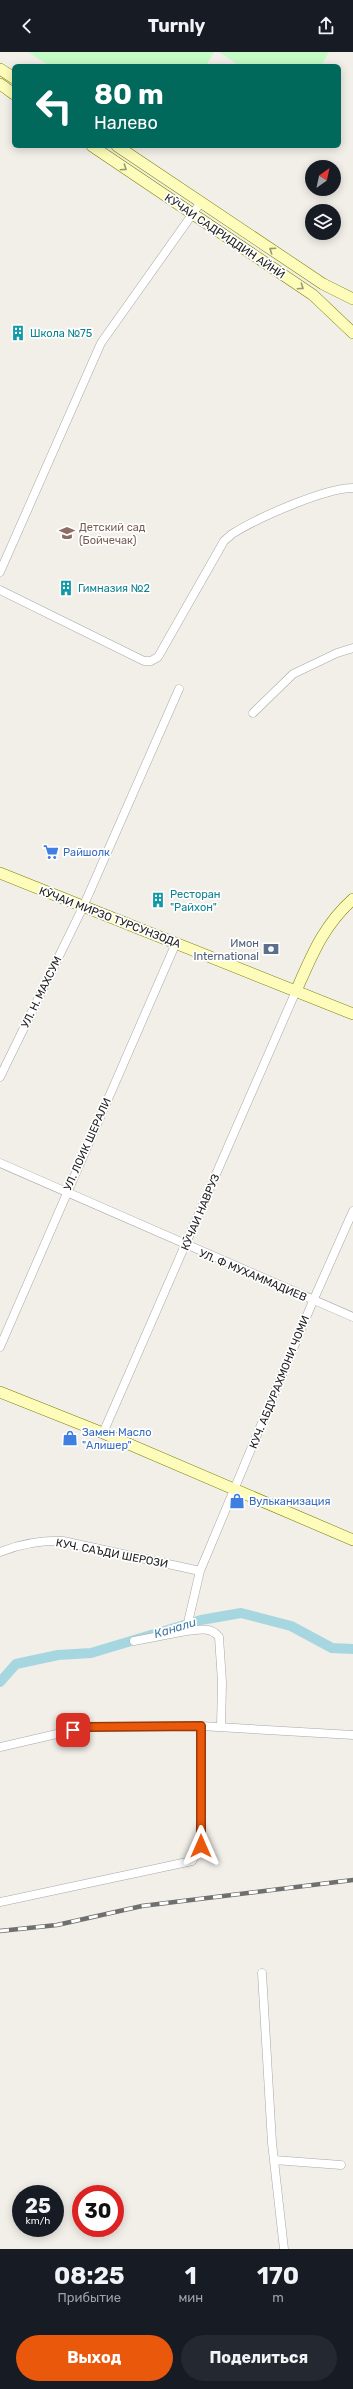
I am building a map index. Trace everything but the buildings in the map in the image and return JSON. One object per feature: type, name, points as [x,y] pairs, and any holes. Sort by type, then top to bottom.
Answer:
[{"type":"street","points":[[0,69],[12,77]]},
{"type":"street","points":[[0,84],[12,93]]},
{"type":"street","name":"КӮЧАИ САДРИДДИН АЙНӢ","points":[[95,148],[312,295],[353,333]]},
{"type":"street","name":"КӮЧАИ САДРИДДИН АЙНӢ","points":[[120,148],[323,284],[353,299]]},
{"type":"street","points":[[0,572],[101,343],[201,202]]},
{"type":"street","points":[[0,590],[144,661],[151,662],[158,657],[224,541],[232,534],[315,497],[340,488],[353,488]]},
{"type":"street","points":[[253,713],[293,674],[337,653],[353,648]]},
{"type":"street","name":"УЛ. Н. МАХСУМ","points":[[0,1077],[83,907],[179,688]]},
{"type":"street","name":"КӮЧАИ МИРЗО ТУРСУНЗОДА","points":[[0,873],[353,1014]]},
{"type":"street","points":[[296,991],[321,935],[339,911],[353,899]]},
{"type":"street","name":"УЛ. ЛОИК ШЕРАЛИ","points":[[0,1347],[66,1191],[176,943]]},
{"type":"street","name":"КӮЧАИ НАВРУЗ","points":[[103,1432],[296,991]]},
{"type":"street","name":"УЛ. Ф МУХАММАДИЕВ","points":[[0,1164],[66,1191],[185,1246],[353,1317]]},
{"type":"street","name":"КУЧ. АБДУРАХМОНИ ЧОМИ","points":[[186,1631],[200,1571],[313,1301],[353,1211]]},
{"type":"street","points":[[0,1392],[103,1432],[353,1540]]},
{"type":"street","name":"КУЧ. САЪДИ ШЕРОЗИ","points":[[0,1552],[20,1545],[45,1540],[63,1541],[200,1571]]},
{"type":"street","points":[[134,1641],[186,1631],[207,1629],[215,1632],[218,1637],[222,1682],[221,1727]]},
{"type":"street","points":[[0,1902],[192,1861],[201,1846],[201,1726]]},
{"type":"street","points":[[0,1747],[87,1727],[201,1726],[353,1734]]},
{"type":"street","points":[[262,1973],[274,2160],[284,2249]]},
{"type":"street","points":[[274,2160],[341,2165]]},
{"type":"green space","points":[[28,52],[214,52],[207,64],[47,64]]},
{"type":"green space","points":[[219,52],[329,52],[322,64],[237,64]]},
{"type":"waterway","name":"Канали","points":[[0,1682],[16,1664],[58,1655],[91,1653],[201,1620],[241,1613],[291,1626],[332,1648],[353,1649]]},
{"type":"railway","points":[[0,1931],[57,1925],[142,1906],[353,1880]]},
{"type":"place","name":"Школа №75","points":[[18,333]]},
{"type":"place","name":"Детский сад (Бойчечак)","points":[[67,533]]},
{"type":"place","name":"Гимназия №2","points":[[66,588]]},
{"type":"place","name":"Райшолк","points":[[51,852]]},
{"type":"place","name":"Ресторан \"Райхон\"","points":[[158,900]]},
{"type":"place","name":"Имон International","points":[[271,949]]},
{"type":"place","name":"Замен Масло \"Алишер\"","points":[[70,1438]]},
{"type":"place","name":"Вульканизация","points":[[237,1501]]},
{"type":"route","points":[[73,1730],[87,1727],[201,1726],[201,1846]]}]
